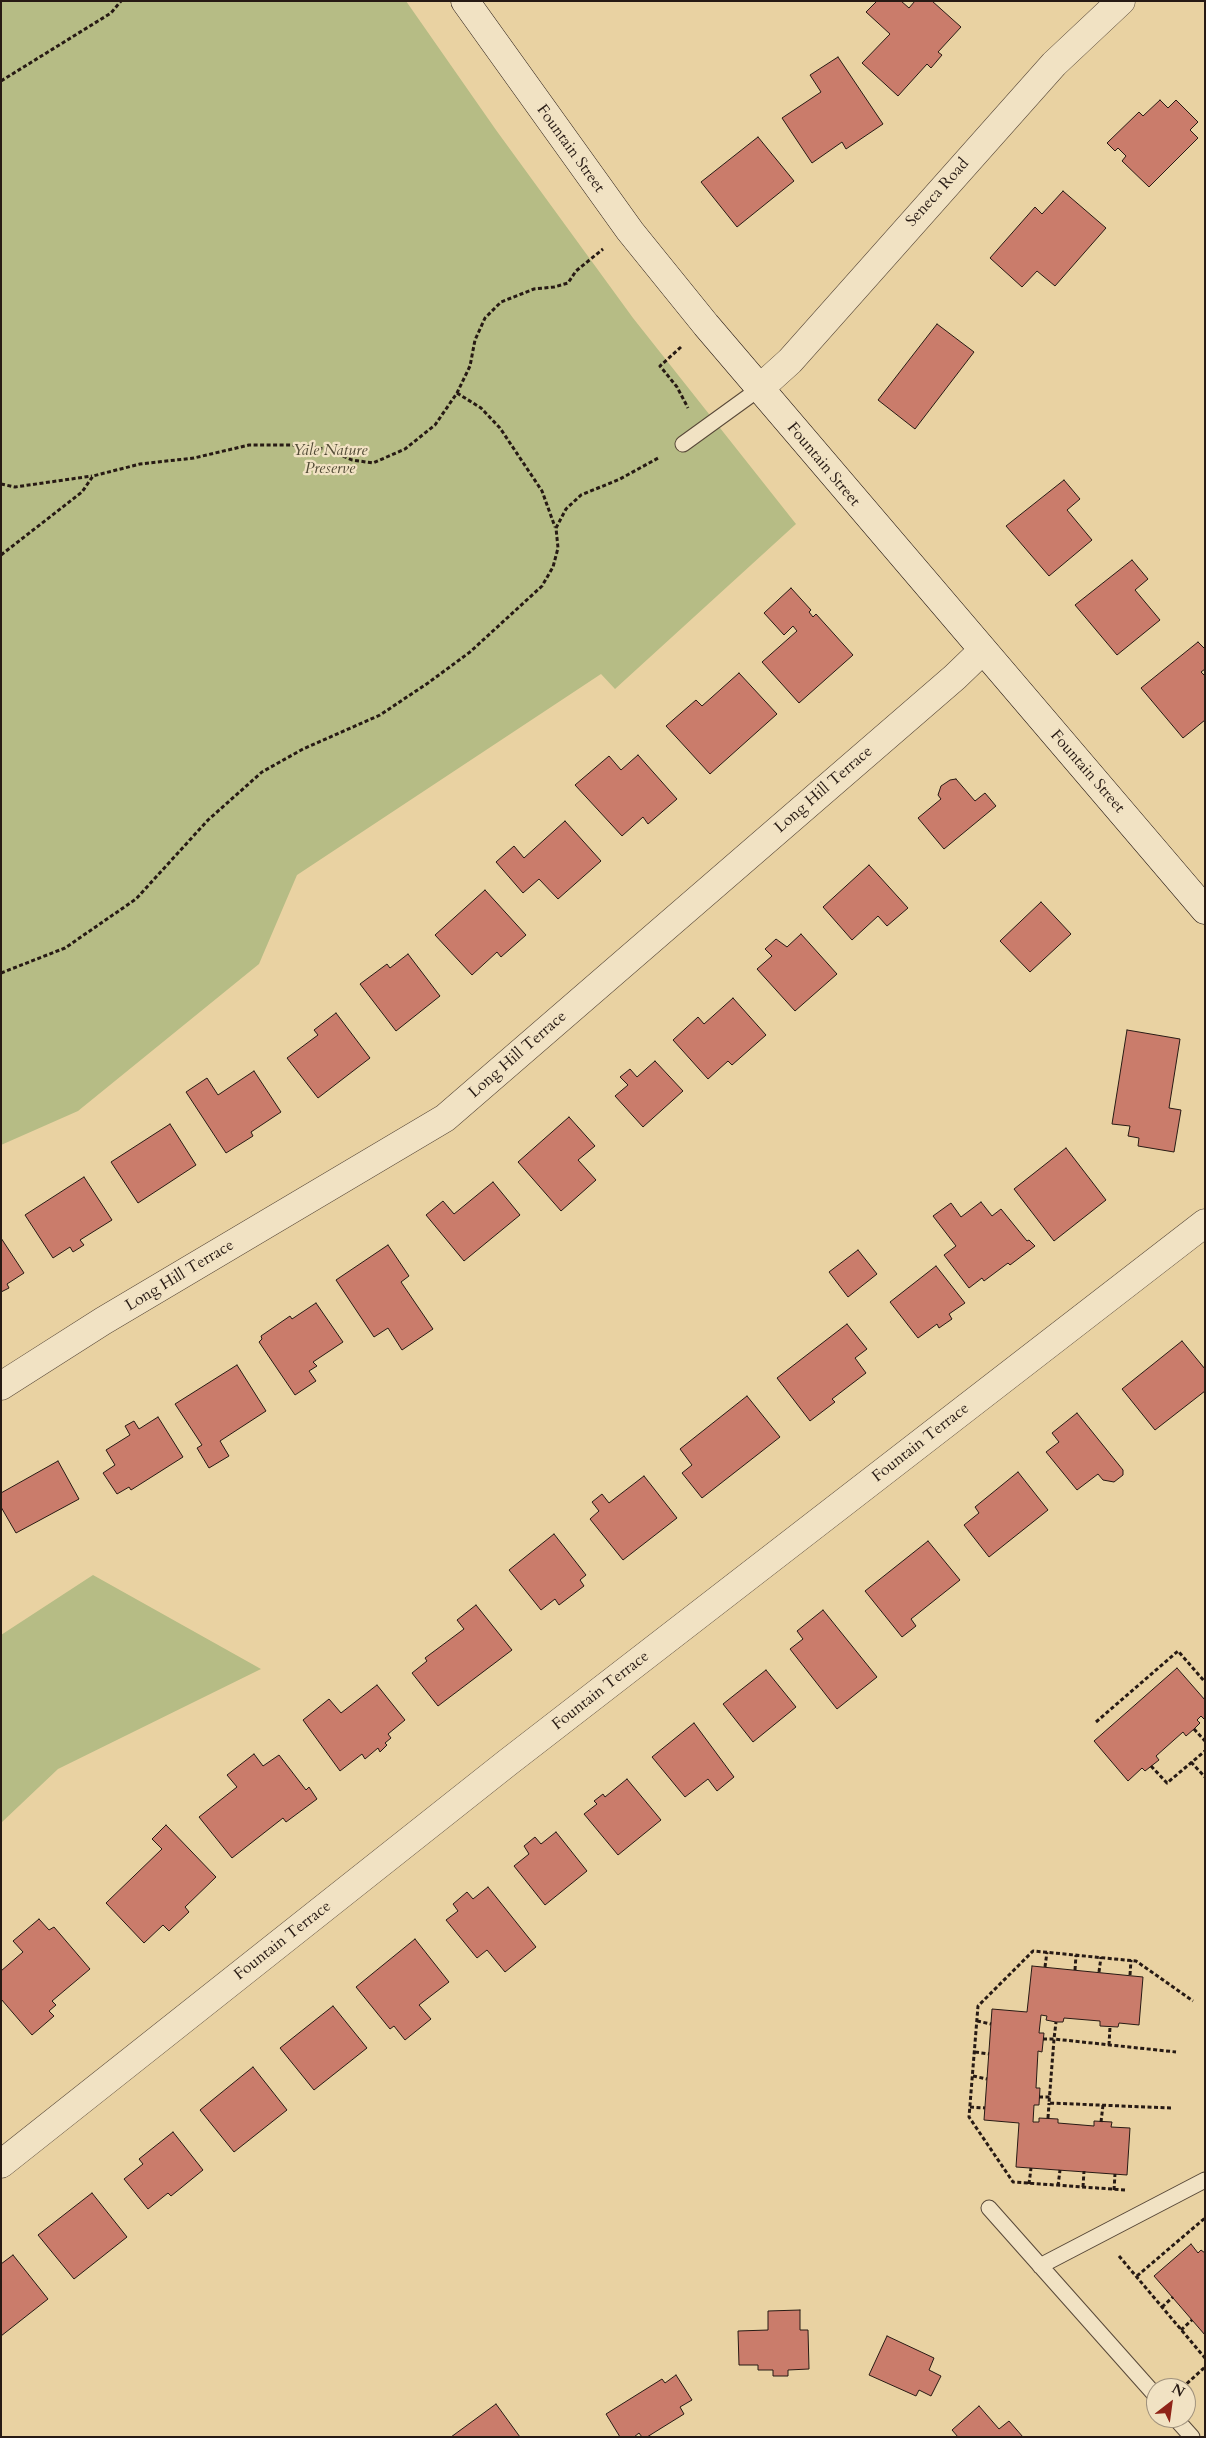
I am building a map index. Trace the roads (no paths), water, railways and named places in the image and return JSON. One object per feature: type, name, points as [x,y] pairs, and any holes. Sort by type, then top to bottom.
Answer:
[{"type":"street","name":"Fountain Street","points":[[465,1],[630,231],[706,325],[982,651],[1205,910]]},
{"type":"street","name":"Seneca Road","points":[[759,389],[790,361],[1054,64],[1121,1]]},
{"type":"street","name":"Long Hill Terrace","points":[[1,1386],[104,1321],[445,1118],[982,651]]},
{"type":"street","name":"Fountain Terrace","points":[[1,2164],[507,1763],[1205,1223]]},
{"type":"lane","points":[[683,444],[759,389]]},
{"type":"lane","points":[[1040,2266],[1205,2180]]},
{"type":"lane","points":[[989,2208],[1146,2385]]},
{"type":"park label","name":"Yale Nature Preserve","points":[[330,460]]}]
